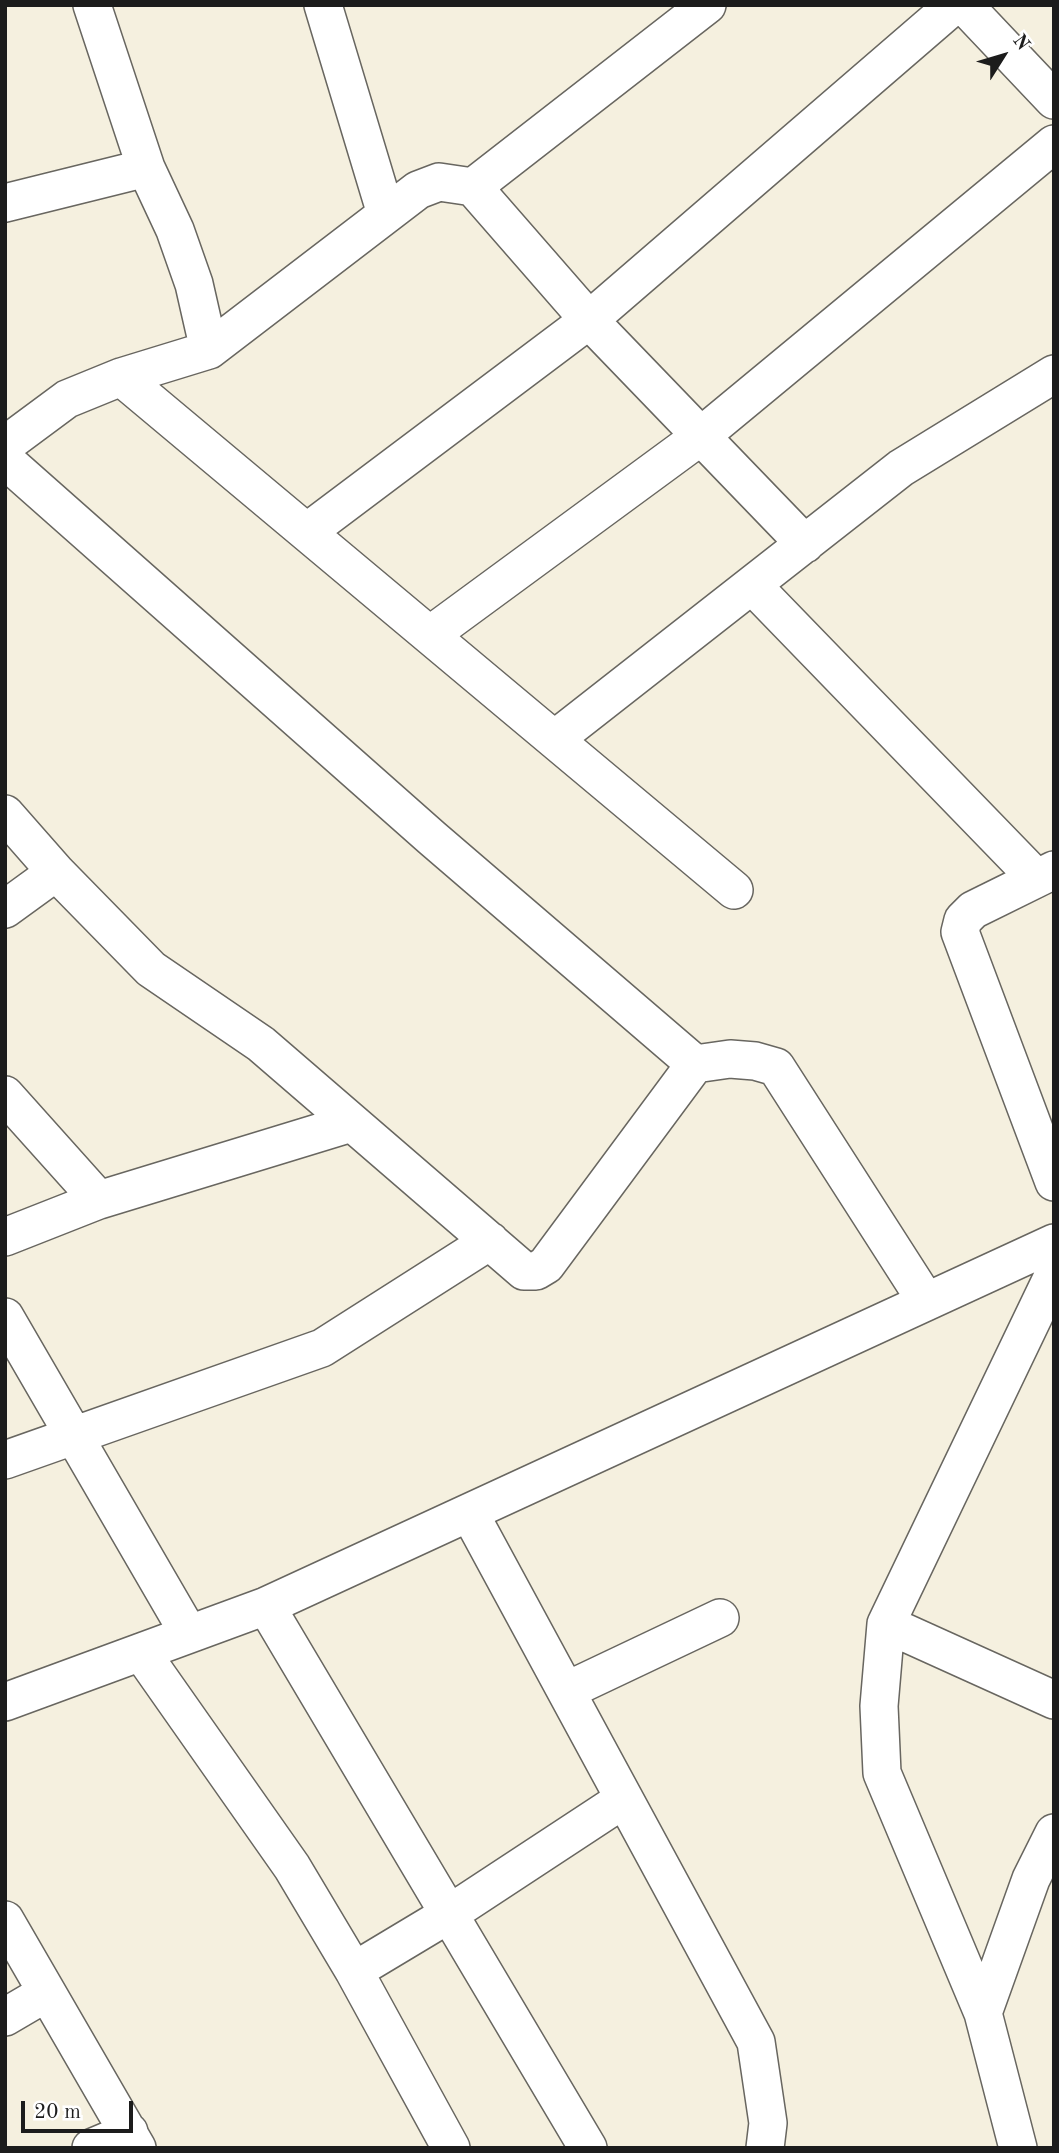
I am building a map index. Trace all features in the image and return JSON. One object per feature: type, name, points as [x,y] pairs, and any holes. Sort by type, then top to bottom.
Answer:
[{"type":"street","points":[[92,5],[146,168],[175,230],[194,284],[209,350]]},
{"type":"street","points":[[323,5],[386,214]]},
{"type":"street","points":[[473,187],[707,5]]},
{"type":"street","points":[[307,532],[589,320],[954,5]]},
{"type":"street","points":[[964,5],[1054,100]]},
{"type":"street","points":[[430,635],[701,436],[1054,144]]},
{"type":"street","points":[[5,203],[146,168]]},
{"type":"street","points":[[5,445],[67,399],[121,377],[209,350],[418,190],[439,182],[473,187],[589,320],[804,544]]},
{"type":"street","points":[[121,377],[734,890]]},
{"type":"street","points":[[555,739],[901,468],[1053,377]]},
{"type":"street","points":[[5,460],[432,838],[695,1064]]},
{"type":"street","points":[[752,585],[1045,874],[973,910],[963,920],[960,932],[1054,1182]]},
{"type":"street","points":[[5,814],[151,969],[261,1044],[524,1271],[536,1271],[546,1265],[695,1064],[730,1059],[755,1061],[776,1067],[926,1301]]},
{"type":"street","points":[[5,909],[57,872]]},
{"type":"street","points":[[5,1095],[99,1200]]},
{"type":"street","points":[[5,1237],[99,1200],[351,1123]]},
{"type":"street","points":[[5,1460],[322,1348],[490,1241]]},
{"type":"street","points":[[5,1702],[266,1606],[1054,1243]]},
{"type":"street","points":[[1018,2148],[983,2013],[882,1773],[879,1706],[886,1624],[1054,1274]]},
{"type":"street","points":[[5,1317],[189,1634]]},
{"type":"street","points":[[470,1514],[756,2042],[768,2123],[765,2148]]},
{"type":"street","points":[[266,1606],[588,2148]]},
{"type":"street","points":[[566,1691],[720,1618]]},
{"type":"street","points":[[886,1624],[1054,1700]]},
{"type":"street","points":[[141,1652],[292,1867],[354,1971],[452,2148]]},
{"type":"street","points":[[354,1971],[449,1914],[624,1799]]},
{"type":"street","points":[[983,2013],[1031,1879],[1054,1833]]},
{"type":"street","points":[[5,1920],[133,2140],[91,2148]]},
{"type":"street","points":[[5,2017],[46,1993]]}]
